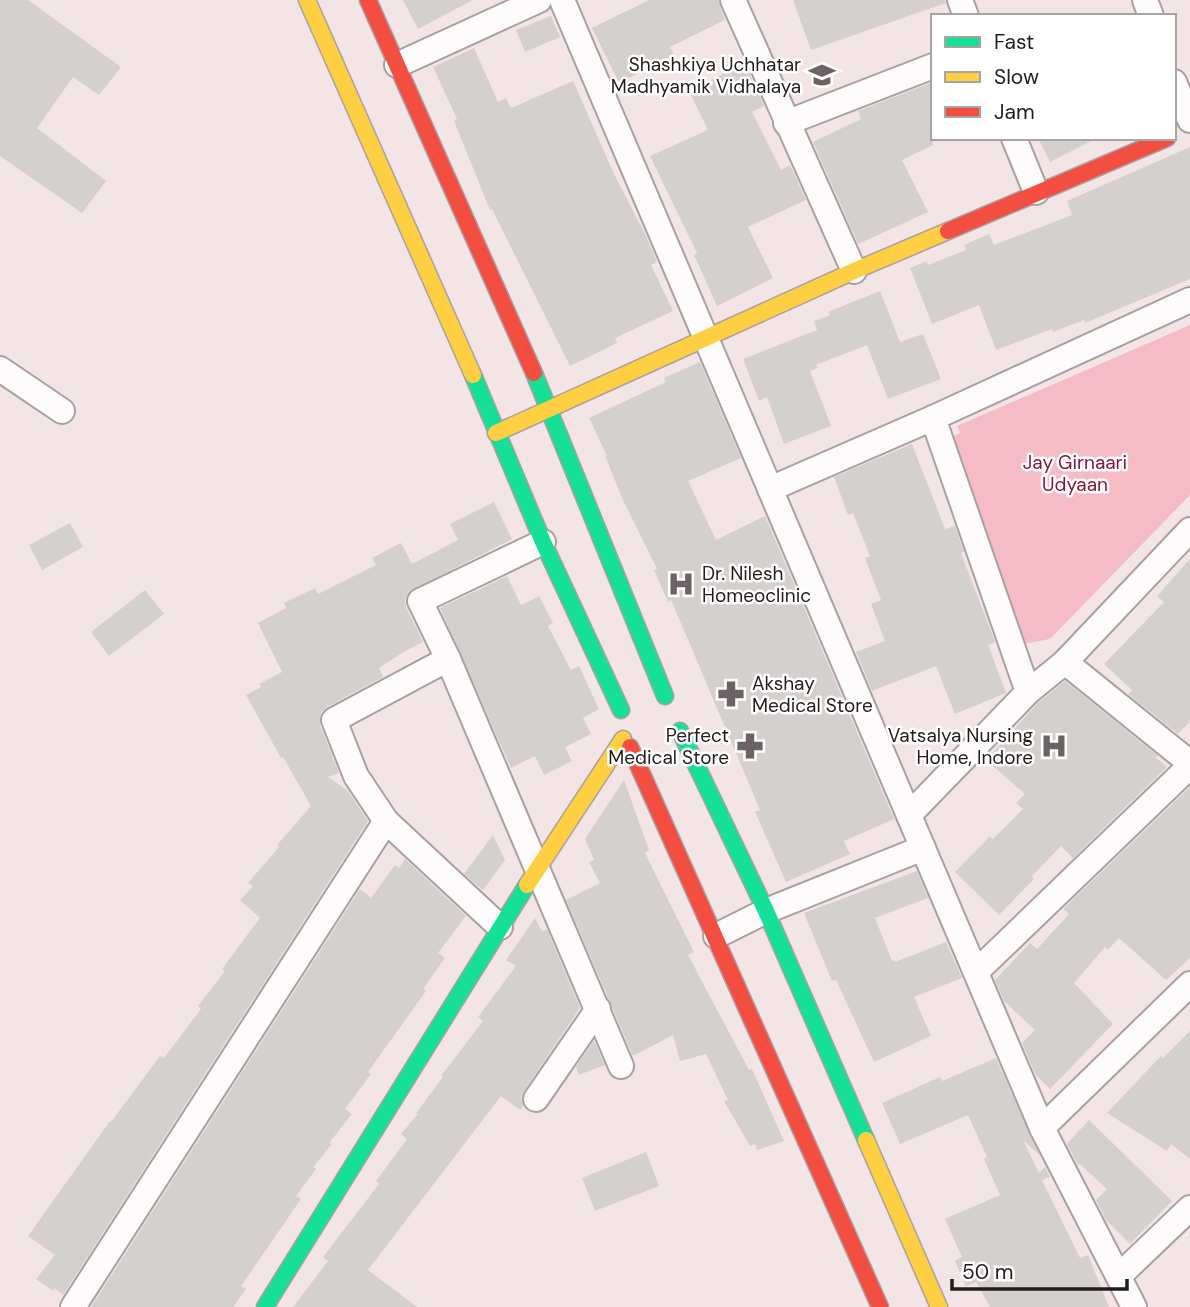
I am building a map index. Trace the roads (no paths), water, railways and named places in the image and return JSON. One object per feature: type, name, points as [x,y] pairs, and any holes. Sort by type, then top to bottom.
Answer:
[{"type":"street","points":[[307,0],[467,361],[543,542],[621,710],[619,730],[716,936],[880,1307]]},
{"type":"street","points":[[368,0],[549,408],[665,696],[678,710],[680,731],[669,748]]},
{"type":"street","points":[[397,65],[539,0]]},
{"type":"street","points":[[562,0],[1042,1128],[1134,1307]]},
{"type":"street","points":[[733,0],[854,271]]},
{"type":"street","points":[[786,123],[931,67]]},
{"type":"street","points":[[1176,87],[1190,120]]},
{"type":"street","points":[[1015,140],[1036,192]]},
{"type":"street","points":[[496,433],[854,271],[1162,140]]},
{"type":"street","points":[[770,489],[933,418],[1190,300]]},
{"type":"street","points":[[0,369],[62,411]]},
{"type":"street","points":[[933,418],[1028,692]]},
{"type":"street","points":[[909,815],[1028,692],[1065,662],[1190,530]]},
{"type":"street","points":[[543,542],[420,601],[448,659],[621,1066]]},
{"type":"street","points":[[448,659],[334,720],[356,776],[386,821],[500,927]]},
{"type":"street","points":[[976,972],[1190,765],[1065,662]]},
{"type":"street","points":[[621,710],[640,694],[665,696]]},
{"type":"street","points":[[680,731],[766,911],[939,1307]]},
{"type":"street","points":[[265,1307],[537,868],[627,743]]},
{"type":"street","points":[[627,743],[639,752],[650,754]]},
{"type":"street","points":[[73,1307],[386,821]]},
{"type":"street","points":[[716,936],[766,911],[923,849]]},
{"type":"street","points":[[1042,1128],[1190,984]]},
{"type":"street","points":[[536,1099],[597,1009]]},
{"type":"street","points":[[1119,1276],[1190,1208]]},
{"type":"place","name":"Shashkiya Uchhatar Madhyamik Vidhalaya","points":[[822,75]]},
{"type":"place","name":"Dr. Nilesh Homeoclinic","points":[[681,584]]},
{"type":"place","name":"Akshay Medical Store","points":[[731,694]]},
{"type":"place","name":"Perfect Medical Store","points":[[750,746]]},
{"type":"place","name":"Vatsalya Nursing Home, Indore","points":[[1054,746]]},
{"type":"park label","name":"Jay Girnaari Udyaan","points":[[1075,473]]}]
